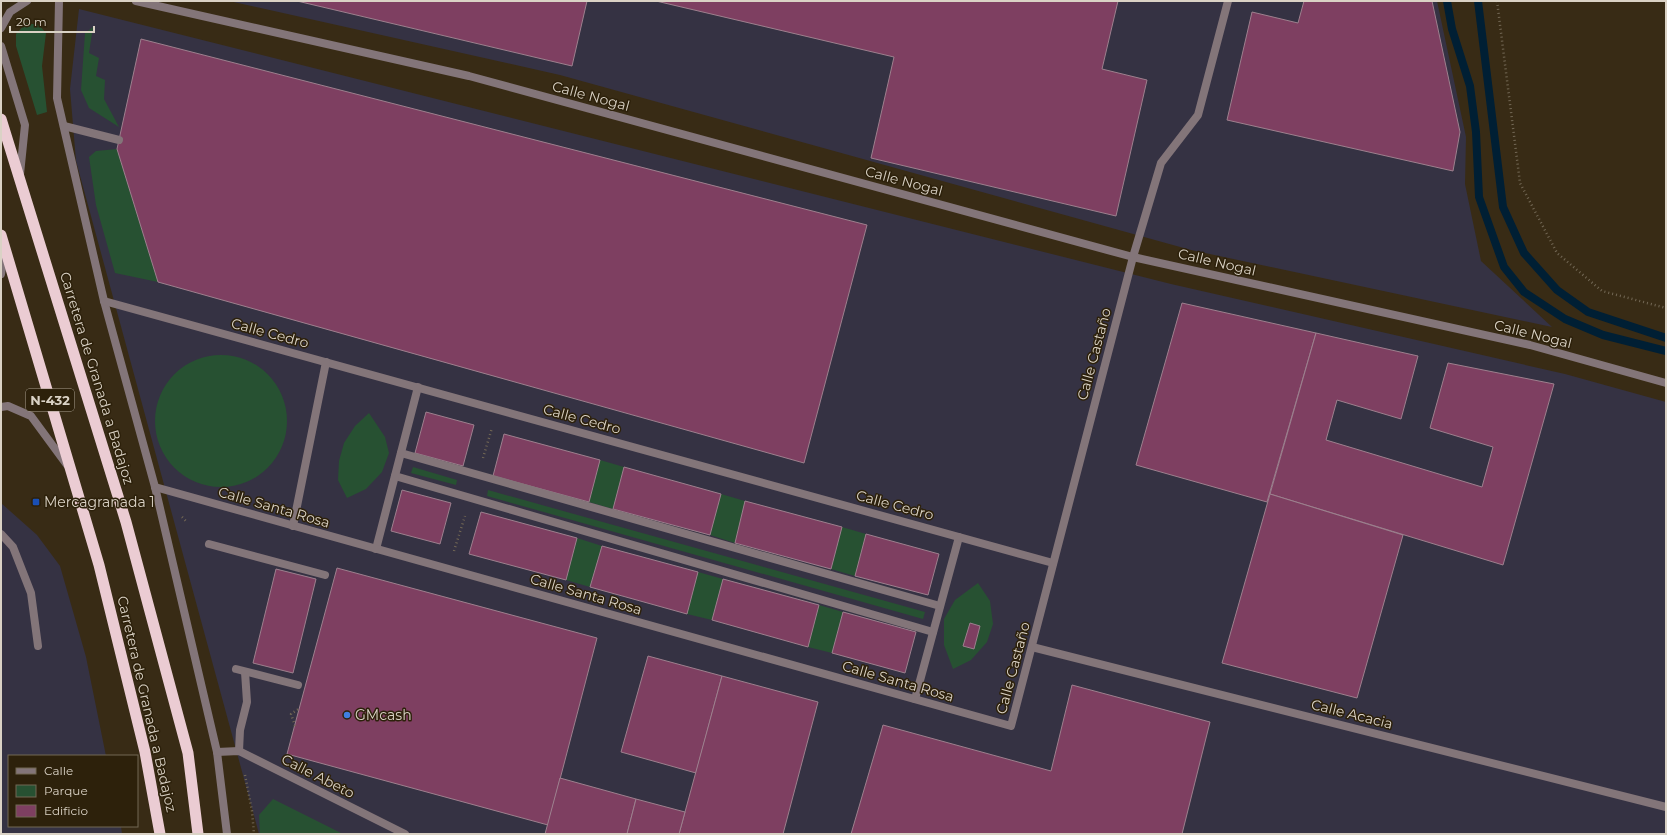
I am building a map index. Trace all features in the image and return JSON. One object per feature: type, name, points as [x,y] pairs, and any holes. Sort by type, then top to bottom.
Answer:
[{"type":"highway","name":"Carretera de Granada a Badajoz","points":[[1,119],[128,530],[188,753],[198,834]]},
{"type":"highway","name":"Carretera de Granada a Badajoz","points":[[1,235],[105,587],[145,752],[160,834]]},
{"type":"street","points":[[1,28],[10,12],[27,1]]},
{"type":"street","points":[[59,1],[57,98],[104,301],[155,487],[217,752],[227,834]]},
{"type":"street","name":"Calle Nogal","points":[[136,1],[469,76],[1134,256],[1530,345],[1666,382]]},
{"type":"street","name":"Calle Castaño","points":[[1011,726],[1134,256],[1161,163],[1198,115],[1228,1]]},
{"type":"street","points":[[1,46],[25,125],[19,176]]},
{"type":"street","points":[[64,126],[119,140]]},
{"type":"street","points":[[1,274],[5,248]]},
{"type":"street","name":"Calle Cedro","points":[[104,301],[1053,563]]},
{"type":"street","points":[[293,526],[326,362]]},
{"type":"street","points":[[376,549],[418,387]]},
{"type":"street","points":[[1,407],[8,406],[31,416],[71,470]]},
{"type":"street","points":[[401,453],[940,606]]},
{"type":"street","points":[[395,476],[933,632]]},
{"type":"street","name":"Calle Santa Rosa","points":[[155,487],[1011,726]]},
{"type":"street","points":[[1,534],[13,547],[31,593],[38,646]]},
{"type":"street","points":[[915,699],[959,537]]},
{"type":"street","points":[[209,544],[325,576]]},
{"type":"street","name":"Calle Acacia","points":[[1032,646],[1666,807]]},
{"type":"street","points":[[236,669],[298,685]]},
{"type":"street","points":[[240,751],[240,730],[247,702],[245,672]]},
{"type":"street","name":"Calle Abeto","points":[[217,752],[240,751],[405,834]]},
{"type":"path","points":[[1497,1],[1520,182],[1557,253],[1602,291],[1666,308]]},
{"type":"path","points":[[295,726],[291,714],[300,708]]},
{"type":"path","points":[[240,751],[252,811],[254,834]]},
{"type":"shaded area","points":[[229,1],[1437,1],[1466,137],[1465,184],[1481,261],[1552,327],[1191,250],[560,75]]},
{"type":"shaded area","points":[[79,9],[1171,284],[1565,374],[1666,402],[1666,834],[259,834],[76,161],[70,89]]},
{"type":"shaded area","points":[[1,503],[37,535],[60,566],[86,657],[106,755],[8,755],[8,827],[121,827],[122,834],[1,834]]},
{"type":"green space","points":[[26,23],[39,25],[46,33],[42,66],[47,112],[37,115],[16,46],[16,34]]},
{"type":"green space","points":[[93,27],[89,53],[99,58],[96,76],[105,80],[104,99],[119,127],[89,108],[81,90],[85,33]]},
{"type":"green space","points":[[117,149],[158,282],[115,273],[96,205],[89,157],[96,151]]},
{"type":"green space","points":[[227,355],[246,360],[258,366],[268,374],[276,384],[282,396],[286,408],[286,434],[282,446],[276,458],[268,468],[258,476],[246,482],[234,486],[215,487],[196,482],[184,476],[174,468],[166,458],[160,446],[156,434],[155,415],[160,396],[166,384],[174,374],[184,366],[196,360],[208,356]]},
{"type":"green space","points":[[369,413],[385,437],[389,453],[382,472],[366,489],[347,498],[338,480],[339,461],[344,443],[355,426]]},
{"type":"green space","points":[[600,460],[624,467],[613,509],[589,502]]},
{"type":"green space","points":[[413,467],[457,480],[456,485],[411,473]]},
{"type":"green space","points":[[488,490],[925,612],[923,619],[487,496]]},
{"type":"green space","points":[[721,494],[745,501],[735,543],[710,535]]},
{"type":"green space","points":[[842,527],[866,534],[855,576],[831,569]]},
{"type":"green space","points":[[577,538],[602,546],[590,587],[566,580]]},
{"type":"green space","points":[[698,572],[723,579],[712,620],[687,614]]},
{"type":"green space","points":[[978,583],[990,601],[993,624],[987,642],[971,660],[953,669],[944,645],[944,619],[955,600]]},
{"type":"green space","points":[[819,605],[843,612],[832,653],[808,647]]},
{"type":"green space","points":[[273,799],[343,834],[260,834],[259,815]]},
{"type":"building","points":[[297,1],[587,1],[572,66]]},
{"type":"building","points":[[656,1],[1118,1],[1102,69],[1147,80],[1116,216],[871,158],[894,57]]},
{"type":"building","points":[[1304,1],[1432,1],[1460,132],[1453,171],[1227,120],[1252,12],[1298,23]]},
{"type":"building","points":[[141,39],[867,225],[804,463],[158,282],[117,149]]},
{"type":"building","points":[[1182,303],[1316,333],[1267,502],[1136,465]]},
{"type":"building","points":[[1316,333],[1418,356],[1401,419],[1337,400],[1326,440],[1482,487],[1493,447],[1430,428],[1448,363],[1554,384],[1503,565],[1270,494]]},
{"type":"building","points":[[426,412],[474,425],[463,466],[415,453]]},
{"type":"building","points":[[504,434],[600,460],[589,502],[493,476]]},
{"type":"building","points":[[624,467],[721,494],[710,535],[613,509]]},
{"type":"building","points":[[402,490],[451,503],[440,544],[391,531]]},
{"type":"building","points":[[1270,494],[1403,535],[1357,698],[1222,663]]},
{"type":"building","points":[[745,501],[842,527],[831,569],[735,543]]},
{"type":"building","points":[[481,512],[577,538],[566,580],[469,554]]},
{"type":"building","points":[[866,534],[939,554],[928,595],[855,576]]},
{"type":"building","points":[[602,546],[698,572],[687,614],[590,587]]},
{"type":"building","points":[[337,568],[597,638],[548,825],[287,754]]},
{"type":"building","points":[[276,569],[316,579],[293,673],[253,663]]},
{"type":"building","points":[[723,579],[819,605],[808,647],[712,620]]},
{"type":"building","points":[[843,612],[916,632],[905,673],[832,653]]},
{"type":"building","points":[[970,623],[980,626],[974,649],[963,646]]},
{"type":"building","points":[[648,656],[722,676],[696,773],[621,752]]},
{"type":"building","points":[[722,676],[818,702],[783,834],[679,834]]},
{"type":"building","points":[[1072,685],[1210,722],[1182,834],[851,834],[883,725],[1051,771]]},
{"type":"building","points":[[560,778],[636,799],[627,834],[545,834]]},
{"type":"building","points":[[636,799],[685,812],[679,834],[627,834]]},
{"type":"waterway","points":[[1447,1],[1452,29],[1470,86],[1476,132],[1479,197],[1504,267],[1524,292],[1565,319],[1603,335],[1666,351]]},
{"type":"waterway","points":[[1478,1],[1503,207],[1524,253],[1557,290],[1588,312],[1666,338]]},
{"type":"place","name":"Mercagranada 1","points":[[36,502]]},
{"type":"place","name":"GMcash","points":[[347,715]]}]
